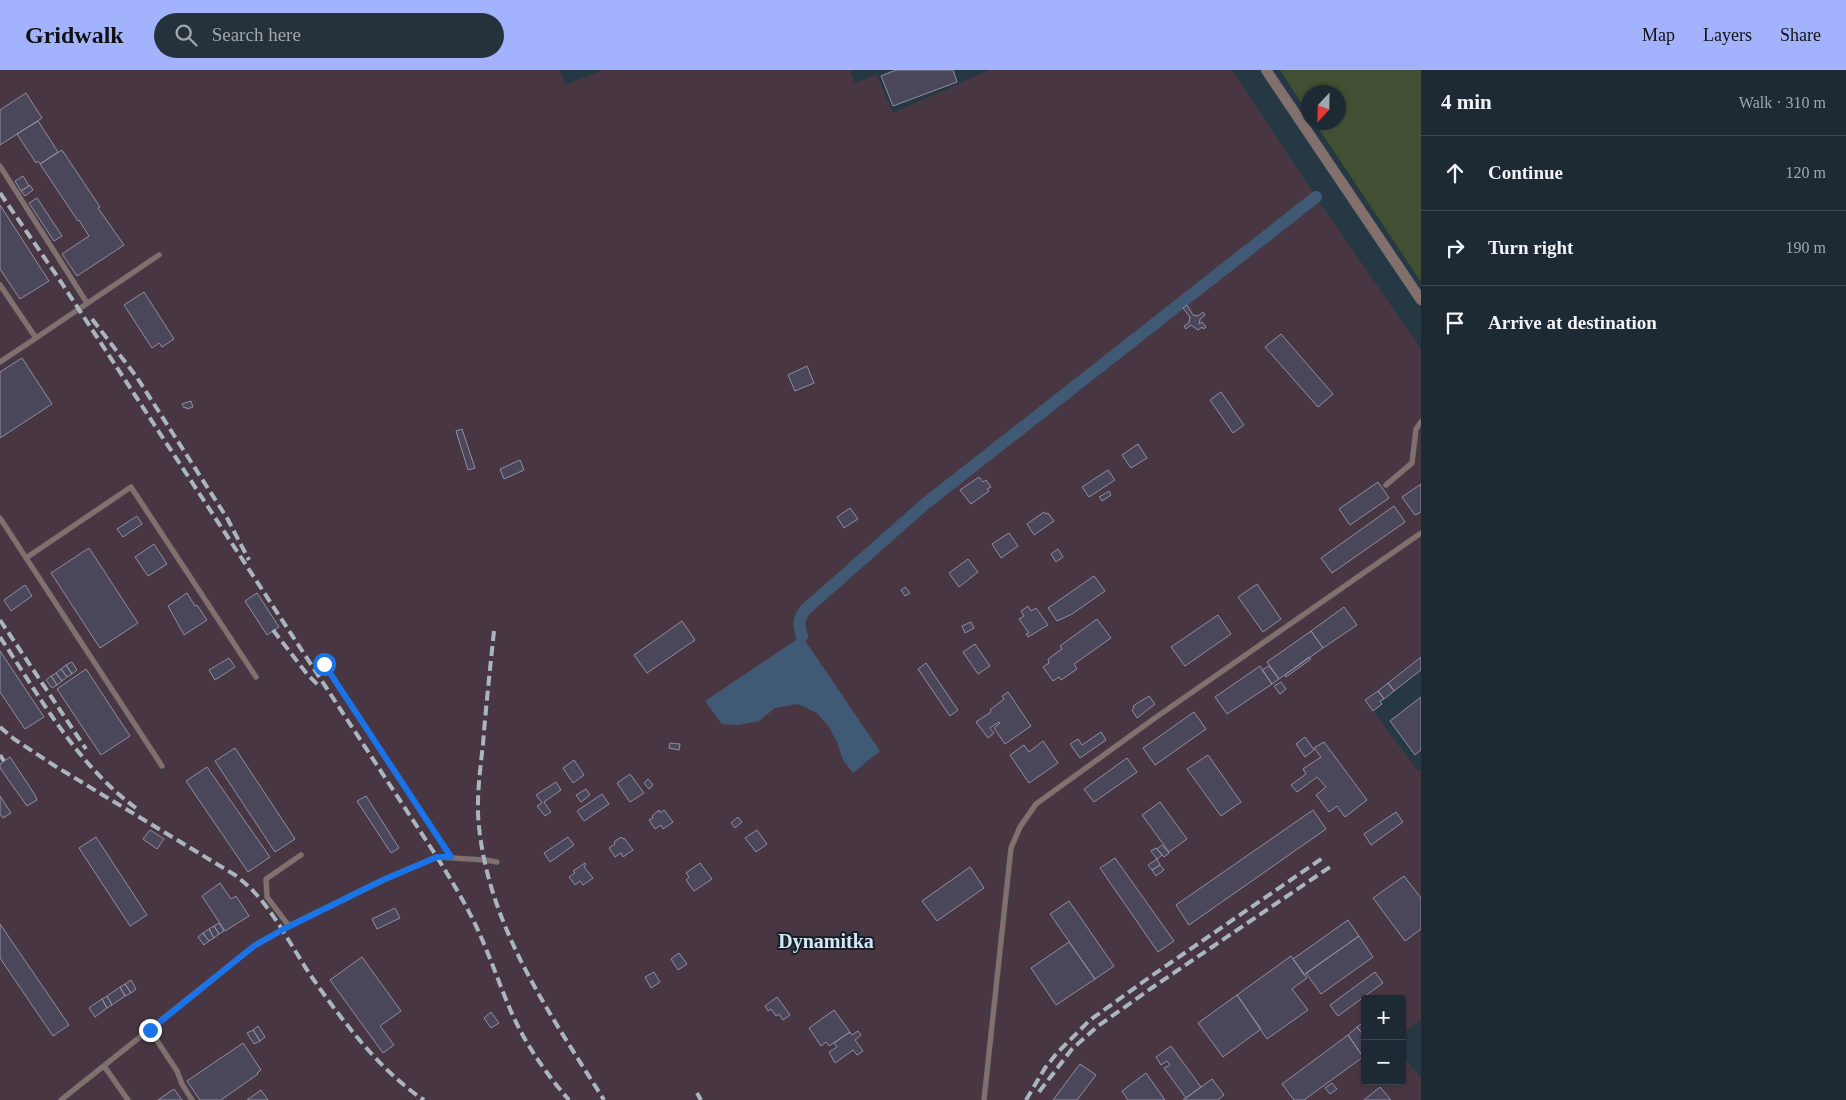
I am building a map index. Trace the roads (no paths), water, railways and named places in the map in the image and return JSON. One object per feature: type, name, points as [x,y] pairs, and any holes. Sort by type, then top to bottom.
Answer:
[{"type":"street","points":[[1266,70],[1421,300]]},
{"type":"lane","points":[[0,166],[87,304]]},
{"type":"lane","points":[[0,362],[159,255]]},
{"type":"lane","points":[[0,285],[36,338]]},
{"type":"lane","points":[[1386,484],[1412,463],[1416,429],[1421,422]]},
{"type":"lane","points":[[26,558],[132,487],[256,677]]},
{"type":"lane","points":[[0,518],[162,766]]},
{"type":"lane","points":[[984,1100],[1011,848],[1020,827],[1036,804],[1421,533]]},
{"type":"lane","points":[[289,926],[266,897],[266,879],[301,854]]},
{"type":"lane","points":[[61,1100],[254,946],[289,926],[383,880],[437,857],[497,862]]},
{"type":"lane","points":[[150,1030],[177,1071],[182,1084],[192,1100]]},
{"type":"lane","points":[[104,1066],[128,1100]]},
{"type":"water","points":[[802,636],[880,751],[853,773],[843,760],[837,742],[829,727],[817,713],[798,704],[775,708],[759,721],[739,725],[722,724],[705,701]]},
{"type":"waterway","points":[[802,636],[800,622],[801,616],[806,609],[925,504],[1316,197]]},
{"type":"railway","points":[[0,193],[59,279],[437,857],[476,927],[520,1029],[539,1061],[569,1100]]},
{"type":"railway","points":[[92,319],[136,376],[227,518],[249,560]]},
{"type":"railway","points":[[0,620],[86,749]]},
{"type":"railway","points":[[273,630],[307,674],[320,687]]},
{"type":"railway","points":[[494,631],[478,796],[479,827],[485,865],[509,936],[526,970],[544,1003],[604,1100]]},
{"type":"railway","points":[[0,637],[45,706],[78,751],[95,772],[136,808]]},
{"type":"railway","points":[[0,727],[14,739],[55,766],[235,875],[248,886],[270,912],[311,976],[348,1026],[392,1074],[424,1100]]},
{"type":"railway","points":[[0,755],[4,761]]},
{"type":"railway","points":[[1026,1100],[1045,1068],[1057,1053],[1090,1020],[1324,857]]},
{"type":"railway","points":[[1039,1092],[1072,1049],[1098,1026],[1330,867]]},
{"type":"railway","points":[[697,1093],[701,1100]]},
{"type":"district","name":"Dynamitka","points":[[826,941]]}]
